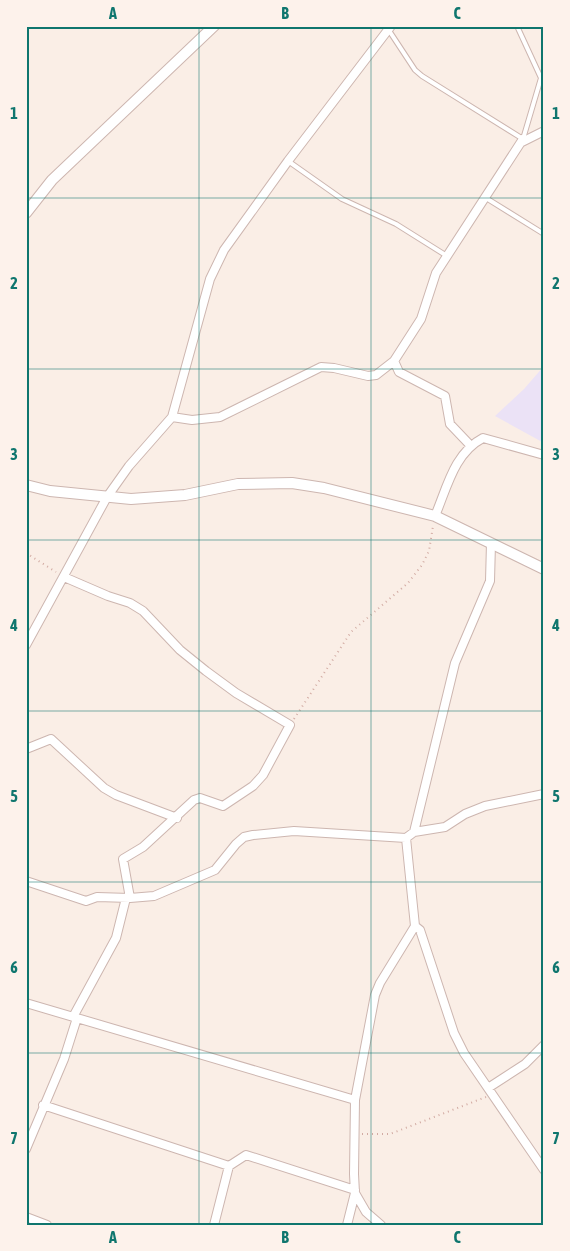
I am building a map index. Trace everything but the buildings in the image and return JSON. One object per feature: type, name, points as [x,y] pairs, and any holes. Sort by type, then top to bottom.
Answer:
[{"type":"street","points":[[26,213],[59,173],[214,26]]},
{"type":"street","points":[[26,645],[107,497],[129,466],[172,417],[210,279],[224,250],[288,161],[389,28]]},
{"type":"street","points":[[172,417],[192,420],[220,417],[321,368],[334,368],[368,376],[376,375],[394,361],[421,319],[436,273],[523,140],[544,131]]},
{"type":"street","points":[[394,361],[400,372],[445,396],[450,424],[470,445]]},
{"type":"street","points":[[435,516],[459,458],[470,445],[483,438],[544,455]]},
{"type":"street","points":[[26,485],[50,491],[107,497],[154,499],[185,495],[238,484],[292,483],[324,488],[435,516],[544,569]]},
{"type":"street","points":[[414,832],[455,663],[490,581],[492,543]]},
{"type":"street","points":[[26,1149],[64,1059],[75,1017],[116,938],[128,898],[123,859],[143,847],[177,818],[194,800],[200,798],[223,806],[253,786],[272,763],[290,725],[236,693],[206,671],[180,650],[143,610],[64,577]]},
{"type":"street","points":[[26,749],[51,739],[92,779],[104,788],[116,795],[177,818]]},
{"type":"street","points":[[26,881],[86,901],[97,897],[128,898],[154,896],[215,870],[244,837],[294,831],[406,838],[414,832],[445,826],[465,814],[485,806],[544,794]]},
{"type":"street","points":[[347,1225],[355,1192],[355,1100],[375,996],[380,983],[415,926],[406,838]]},
{"type":"street","points":[[415,926],[420,930],[454,1033],[490,1091],[544,1170]]},
{"type":"street","points":[[26,1003],[355,1100]]},
{"type":"street","points":[[490,1091],[525,1064],[544,1045]]},
{"type":"street","points":[[43,1105],[229,1166]]},
{"type":"street","points":[[214,1225],[229,1166],[246,1156],[271,1162],[355,1192],[366,1212],[381,1225]]},
{"type":"street","points":[[26,1217],[47,1225]]},
{"type":"lane","points":[[389,28],[415,70],[422,76],[523,140],[541,78],[517,26]]},
{"type":"lane","points":[[288,161],[342,199],[396,224],[447,256]]},
{"type":"lane","points":[[486,198],[544,234]]},
{"type":"path","points":[[290,725],[351,632],[408,583],[422,565],[429,551],[435,516]]},
{"type":"path","points":[[26,553],[64,577]]},
{"type":"path","points":[[354,1134],[390,1134],[490,1091]]},
{"type":"shaded area","points":[[544,366],[544,443],[495,416],[524,389]]}]
